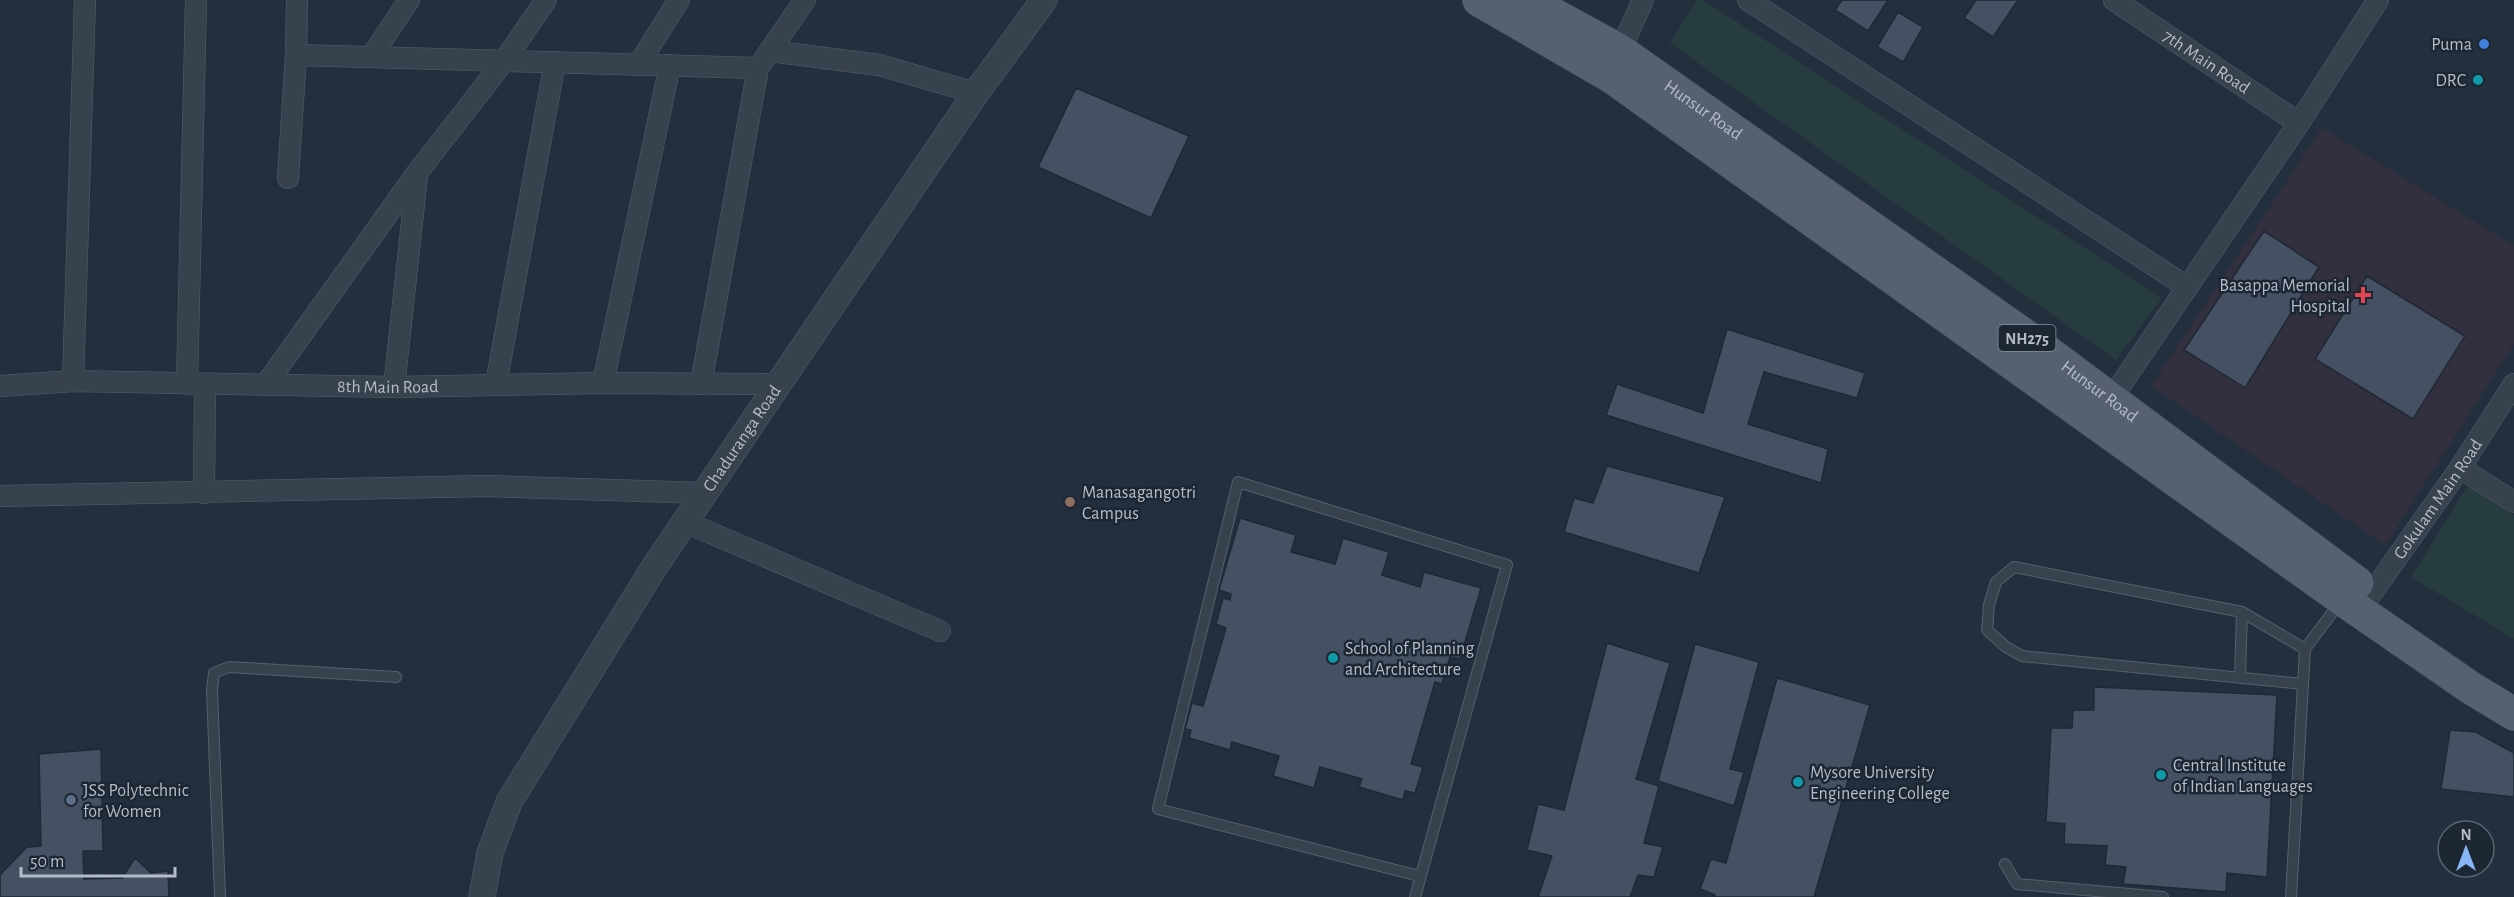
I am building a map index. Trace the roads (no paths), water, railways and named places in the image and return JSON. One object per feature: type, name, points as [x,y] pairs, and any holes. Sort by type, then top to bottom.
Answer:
[{"type":"main road","points":[[1479,0],[1612,77],[2103,410]]},
{"type":"main road","name":"Hunsur Road","points":[[1527,0],[1620,51],[2357,601],[2514,695]]},
{"type":"main road","points":[[2357,601],[2471,688],[2514,714]]},
{"type":"street","points":[[73,381],[85,0]]},
{"type":"street","points":[[196,0],[196,384],[204,492]]},
{"type":"street","points":[[288,178],[297,0]]},
{"type":"street","points":[[370,57],[409,0]]},
{"type":"street","points":[[267,383],[417,173],[504,61],[546,0]]},
{"type":"street","points":[[638,64],[680,0]]},
{"type":"street","points":[[701,384],[764,59],[805,0]]},
{"type":"street","name":"Chaduranga Road","points":[[482,897],[489,853],[509,802],[655,566],[976,93],[1044,0]]},
{"type":"street","points":[[1620,51],[1643,0]]},
{"type":"street","points":[[1748,0],[2187,287]]},
{"type":"street","name":"7th Main Road","points":[[2114,0],[2299,123]]},
{"type":"street","points":[[2103,410],[2299,123],[2378,0]]},
{"type":"street","points":[[296,55],[670,65],[764,59],[879,64],[976,93]]},
{"type":"street","points":[[496,384],[555,62]]},
{"type":"street","points":[[603,383],[670,65]]},
{"type":"street","points":[[394,387],[417,173]]},
{"type":"street","name":"8th Main Road","points":[[0,386],[73,381],[394,387],[603,383],[777,384]]},
{"type":"street","name":"Gokulam Main Road","points":[[2357,601],[2460,468],[2514,384]]},
{"type":"street","points":[[2460,468],[2514,502]]},
{"type":"street","points":[[0,496],[488,486],[705,492]]},
{"type":"street","points":[[685,522],[940,631]]},
{"type":"lane","points":[[1415,897],[1507,565],[1238,482],[1158,809],[1419,876]]},
{"type":"lane","points":[[2302,684],[2022,656],[2006,647],[1987,630],[1989,605],[1996,582],[2014,567],[2242,612],[2305,649]]},
{"type":"lane","points":[[2291,897],[2305,649],[2357,601]]},
{"type":"lane","points":[[2240,678],[2242,612]]},
{"type":"lane","points":[[220,897],[212,701],[214,673],[229,667],[396,677]]},
{"type":"lane","points":[[2005,864],[2018,884],[2163,897]]},
{"type":"place","name":"Puma","points":[[2484,44]]},
{"type":"place","name":"DRC","points":[[2478,80]]},
{"type":"place","name":"Basappa Memorial Hospital","points":[[2363,295]]},
{"type":"place","name":"Manasagangotri Campus","points":[[1070,502]]},
{"type":"place","name":"School of Planning and Architecture","points":[[1333,658]]},
{"type":"place","name":"Central Institute of Indian Languages","points":[[2161,775]]},
{"type":"place","name":"Mysore University Engineering College","points":[[1798,782]]},
{"type":"place","name":"JSS Polytechnic for Women","points":[[71,800]]}]
